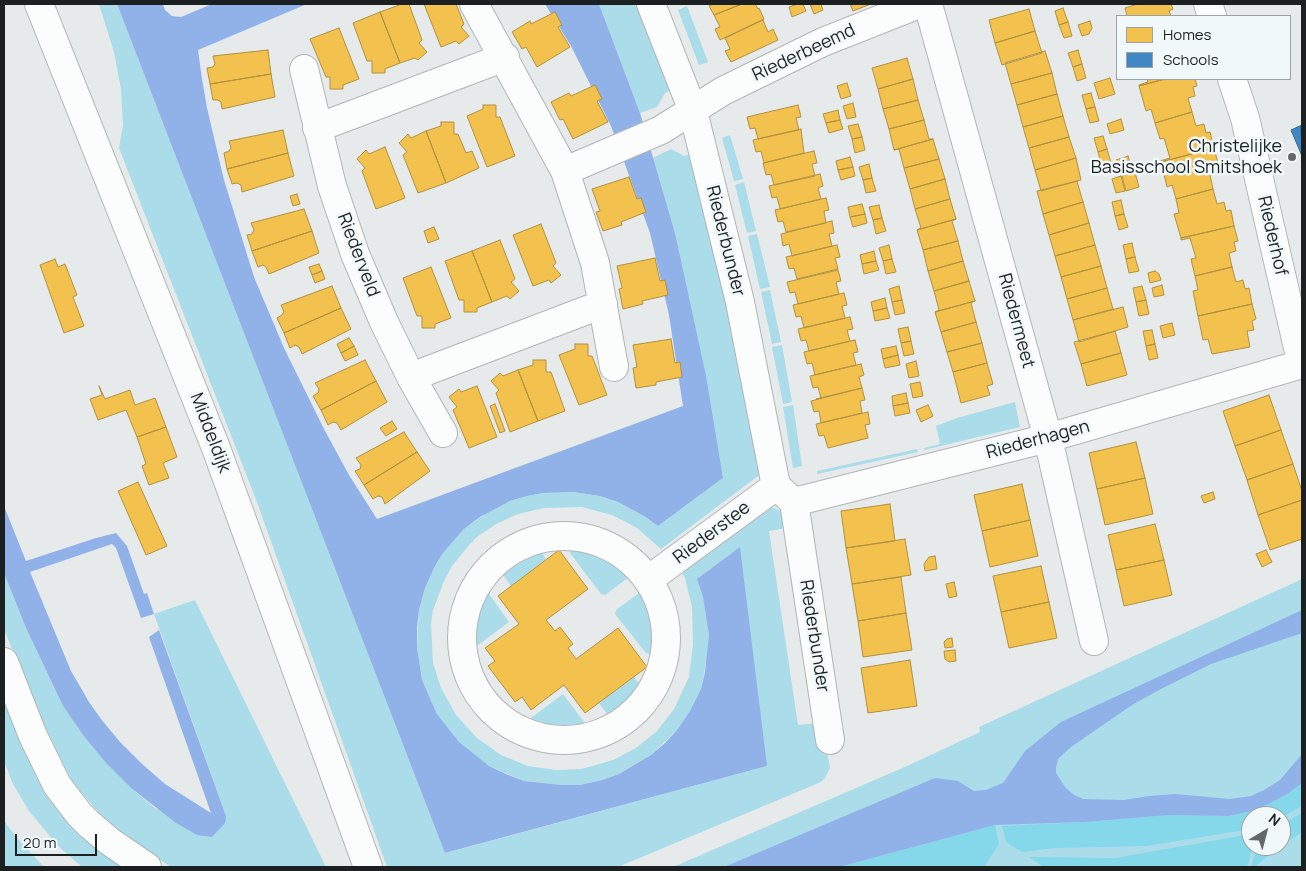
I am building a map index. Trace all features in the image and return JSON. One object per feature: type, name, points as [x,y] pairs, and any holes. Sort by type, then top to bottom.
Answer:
[{"type":"street","name":"Middeldijk","points":[[39,4],[216,448],[368,867]]},
{"type":"street","points":[[474,4],[505,57],[565,171],[595,263],[614,368]]},
{"type":"street","name":"Riederbunder","points":[[651,4],[693,111],[740,302],[785,494],[830,740]]},
{"type":"street","name":"Riederbeemd","points":[[693,111],[723,91],[823,42],[919,4]]},
{"type":"street","name":"Riedermeet","points":[[928,4],[1048,438],[1094,641]]},
{"type":"street","points":[[317,128],[505,57]]},
{"type":"street","name":"Riederveld","points":[[304,69],[332,186],[355,254],[384,322],[411,377],[443,433]]},
{"type":"street","name":"Riederhof","points":[[1232,80],[1245,118],[1302,365]]},
{"type":"street","points":[[565,171],[611,153],[661,130],[693,111]]},
{"type":"street","points":[[411,377],[603,304]]},
{"type":"street","name":"Riederhagen","points":[[785,494],[1048,438],[1302,365]]},
{"type":"street","name":"Riederstee","points":[[648,580],[785,494]]},
{"type":"street","points":[[552,536],[570,536],[605,544],[636,565],[648,580],[658,596],[664,613],[666,650],[662,668],[650,692],[633,713],[619,724],[585,738],[567,740],[548,739],[514,726],[499,716],[486,703],[468,672],[462,636],[464,617],[469,600],[477,584],[495,563],[517,547],[534,540],[552,536]]},
{"type":"street","points":[[4,662],[34,736],[58,785],[79,814],[89,824],[146,867]]},
{"type":"shaded area","points":[[99,4],[117,4],[446,853],[767,766],[697,579],[703,597],[709,635],[708,653],[701,689],[690,711],[677,730],[651,755],[619,774],[602,780],[580,785],[524,781],[489,766],[459,742],[437,714],[422,680],[417,647],[419,610],[425,588],[435,566],[443,553],[464,529],[494,508],[527,496],[543,493],[573,492],[600,496],[618,502],[658,526],[723,478],[675,233],[653,158],[671,149],[684,156],[693,153],[714,230],[762,473],[661,549],[637,528],[626,522],[612,515],[582,507],[544,508],[518,514],[496,524],[469,545],[452,566],[444,581],[433,610],[431,624],[433,663],[441,688],[456,715],[477,738],[501,755],[528,766],[556,770],[582,769],[613,760],[636,748],[657,731],[674,709],[689,677],[693,644],[692,607],[685,578],[680,569],[767,506],[772,507],[782,512],[787,528],[769,531],[798,725],[818,723],[825,741],[830,768],[821,782],[618,867],[387,867],[257,502],[119,148],[123,125],[121,89],[114,52]]},
{"type":"shaded area","points":[[117,4],[163,4],[165,10],[172,16],[181,17],[212,4],[307,4],[198,50],[207,108],[224,180],[254,277],[284,348],[324,429],[349,475],[377,519],[683,406],[669,315],[650,233],[611,126],[571,46],[545,4],[599,4],[640,113],[675,233],[706,376],[723,478],[658,526],[618,502],[600,496],[573,492],[543,493],[527,496],[510,501],[480,517],[464,529],[443,553],[425,588],[419,610],[417,629],[417,647],[422,680],[437,714],[459,742],[489,766],[524,781],[562,785],[580,785],[619,774],[651,755],[665,743],[690,711],[701,689],[709,635],[703,597],[697,579],[740,547],[767,766],[445,853]]},
{"type":"shaded area","points":[[599,4],[640,4],[673,89],[665,93],[657,107],[640,113]]},
{"type":"shaded area","points":[[687,6],[708,62],[699,65],[678,10]]},
{"type":"shaded area","points":[[730,135],[743,179],[734,181],[722,138]]},
{"type":"shaded area","points":[[744,182],[756,231],[747,233],[735,185]]},
{"type":"shaded area","points":[[757,234],[770,287],[760,289],[748,236]]},
{"type":"shaded area","points":[[770,290],[781,342],[772,344],[761,292]]},
{"type":"shaded area","points":[[782,345],[792,402],[783,404],[772,347]]},
{"type":"shaded area","points":[[1015,402],[1020,427],[924,450],[924,448],[940,444],[936,426],[957,418]]},
{"type":"shaded area","points":[[793,405],[802,466],[793,468],[783,407]]},
{"type":"shaded area","points":[[917,449],[918,452],[817,474],[817,471]]},
{"type":"shaded area","points":[[4,506],[26,561],[116,533],[127,546],[144,594],[147,593],[154,614],[141,618],[116,548],[112,544],[30,572],[71,671],[101,719],[120,742],[165,784],[211,813],[149,637],[159,630],[226,816],[225,823],[212,837],[197,835],[176,823],[131,788],[106,763],[63,706],[26,628],[4,573]]},
{"type":"shaded area","points":[[575,547],[608,557],[633,574],[605,595],[601,594],[570,553]]},
{"type":"shaded area","points":[[535,550],[542,553],[546,559],[511,586],[502,573],[503,568],[519,557]]},
{"type":"shaded area","points":[[4,573],[26,628],[63,706],[106,763],[156,809],[226,816],[154,614],[195,600],[326,867],[171,867],[127,838],[114,827],[99,813],[71,780],[35,706],[4,629]]},
{"type":"shaded area","points":[[1302,579],[1302,867],[673,867],[907,766],[980,732],[979,727]]},
{"type":"shaded area","points":[[646,588],[653,613],[653,651],[649,654],[646,653],[615,614],[616,610]]},
{"type":"shaded area","points":[[485,593],[489,594],[509,622],[474,646],[471,641],[471,631],[474,612],[481,596]]},
{"type":"shaded area","points":[[1302,610],[1302,633],[1211,664],[1159,690],[1132,705],[1071,747],[1058,759],[1056,767],[1056,773],[1065,787],[1074,795],[1083,799],[1124,800],[1175,794],[1230,799],[1251,796],[1280,780],[1302,754],[1302,783],[1286,795],[1264,806],[1241,806],[1241,813],[1229,816],[1169,815],[1085,822],[995,825],[839,867],[724,867],[935,778],[958,781],[974,791],[986,790],[1003,783],[1025,751],[1061,722]]},
{"type":"shaded area","points":[[634,677],[639,684],[639,689],[620,710],[613,715],[607,714],[599,703]]},
{"type":"shaded area","points":[[563,694],[584,722],[582,728],[555,730],[533,725],[530,722],[531,718]]},
{"type":"shaded area","points":[[4,697],[126,867],[82,867],[58,846],[29,811],[13,784],[4,761]]},
{"type":"shaded area","points":[[1302,783],[1302,806],[1291,812],[1291,806],[1264,806],[1286,795]]},
{"type":"shaded area","points":[[1241,813],[1241,831],[1146,846],[1055,848],[1022,852],[1006,842],[1002,826],[1169,815],[1229,816]]},
{"type":"shaded area","points":[[1302,813],[1302,832],[1291,839],[1291,819]]},
{"type":"shaded area","points":[[4,821],[17,838],[44,867],[4,867]]},
{"type":"shaded area","points":[[995,825],[999,844],[984,867],[839,867]]},
{"type":"shaded area","points":[[1241,836],[1241,856],[1250,856],[1247,867],[1044,867],[1029,857],[1115,858]]},
{"type":"shaded area","points":[[1254,856],[1268,856],[1254,867],[1251,867]]},
{"type":"building: Homes","points":[[402,4],[409,4],[422,40],[419,43],[427,52],[418,60],[415,58],[400,63],[380,12]]},
{"type":"building: Homes","points":[[424,4],[456,4],[464,24],[461,27],[469,36],[459,44],[456,41],[441,47]]},
{"type":"building: Homes","points":[[713,4],[742,4],[714,15],[709,6]]},
{"type":"building: Homes","points":[[742,4],[755,4],[764,19],[720,40],[715,29],[720,27],[714,15]]},
{"type":"building: Homes","points":[[803,4],[806,11],[792,17],[789,7]]},
{"type":"building: Homes","points":[[810,4],[821,4],[823,10],[814,14]]},
{"type":"building: Homes","points":[[850,4],[871,4],[853,11]]},
{"type":"building: Homes","points":[[1138,4],[1171,4],[1173,9],[1169,11],[1171,15],[1127,15],[1125,8]]},
{"type":"building: Homes","points":[[1063,8],[1068,22],[1059,25],[1055,11]]},
{"type":"building: Homes","points":[[1029,9],[1035,31],[995,43],[989,20]]},
{"type":"building: Homes","points":[[380,12],[400,63],[385,69],[385,73],[372,73],[372,61],[367,61],[353,23]]},
{"type":"building: Homes","points":[[555,12],[562,25],[558,27],[570,47],[537,67],[526,47],[522,49],[512,32],[530,21],[531,24]]},
{"type":"building: Homes","points":[[763,20],[768,32],[773,29],[778,40],[731,62],[725,51],[730,49],[725,38]]},
{"type":"building: Homes","points":[[1090,21],[1092,28],[1089,34],[1082,36],[1078,25]]},
{"type":"building: Homes","points":[[1068,22],[1072,36],[1064,38],[1059,25]]},
{"type":"building: Homes","points":[[339,28],[359,79],[343,85],[343,89],[330,89],[330,77],[326,77],[310,39]]},
{"type":"building: Homes","points":[[1035,31],[1042,53],[1002,65],[995,43]]},
{"type":"building: Homes","points":[[268,50],[271,74],[210,84],[207,68],[213,67],[215,64],[213,56]]},
{"type":"building: Homes","points":[[1078,50],[1082,64],[1073,67],[1068,53]]},
{"type":"building: Homes","points":[[1045,51],[1052,73],[1011,84],[1005,63]]},
{"type":"building: Homes","points":[[907,58],[913,79],[878,89],[872,68]]},
{"type":"building: Homes","points":[[1082,64],[1086,78],[1077,81],[1073,67]]},
{"type":"building: Homes","points":[[1052,73],[1057,94],[1017,105],[1011,84]]},
{"type":"building: Homes","points":[[271,74],[275,97],[222,109],[221,102],[213,100],[210,84]]},
{"type":"building: Homes","points":[[1110,78],[1115,94],[1099,99],[1094,83]]},
{"type":"building: Homes","points":[[913,79],[918,100],[883,109],[878,89]]},
{"type":"building: Homes","points":[[1147,80],[1161,80],[1139,86],[1148,82]]},
{"type":"building: Homes","points":[[1161,80],[1195,80],[1197,86],[1193,87],[1195,96],[1188,98],[1192,112],[1155,123],[1151,109],[1146,111],[1139,86]]},
{"type":"building: Homes","points":[[847,83],[851,96],[841,99],[837,86]]},
{"type":"building: Homes","points":[[595,85],[602,99],[597,101],[608,122],[573,139],[563,119],[560,120],[551,102],[569,93],[571,96]]},
{"type":"building: Homes","points":[[1091,93],[1095,107],[1086,109],[1082,95]]},
{"type":"building: Homes","points":[[1057,94],[1063,116],[1023,127],[1017,105]]},
{"type":"building: Homes","points":[[918,100],[924,120],[889,129],[883,109]]},
{"type":"building: Homes","points":[[853,103],[856,117],[847,119],[843,106]]},
{"type":"building: Homes","points":[[483,105],[496,105],[496,117],[500,117],[515,156],[487,167],[467,116],[483,109]]},
{"type":"building: Homes","points":[[798,105],[801,117],[796,118],[799,130],[758,139],[755,128],[750,129],[747,117]]},
{"type":"building: Homes","points":[[1095,107],[1099,121],[1090,123],[1086,109]]},
{"type":"building: Homes","points":[[838,110],[840,120],[826,123],[823,114]]},
{"type":"building: Homes","points":[[1192,112],[1196,126],[1204,124],[1206,133],[1210,132],[1214,148],[1161,162],[1170,158],[1164,138],[1160,139],[1155,123]]},
{"type":"building: Homes","points":[[1063,116],[1069,137],[1029,148],[1023,127]]},
{"type":"building: Homes","points":[[1121,119],[1124,130],[1110,134],[1107,124]]},
{"type":"building: Homes","points":[[840,120],[843,129],[829,133],[826,123]]},
{"type":"building: Homes","points":[[924,120],[929,139],[933,139],[894,150],[889,129]]},
{"type":"building: Homes","points":[[441,122],[454,122],[454,134],[458,134],[466,153],[472,151],[479,168],[446,183],[426,131],[441,126]]},
{"type":"building: Homes","points":[[858,124],[862,137],[852,139],[848,126]]},
{"type":"building: Homes","points":[[801,129],[804,153],[764,163],[761,151],[756,152],[753,140]]},
{"type":"building: Homes","points":[[283,130],[288,153],[227,169],[224,153],[231,148],[229,141]]},
{"type":"building: Homes","points":[[426,131],[446,183],[418,193],[403,155],[407,152],[399,143],[408,134],[411,138]]},
{"type":"building: Homes","points":[[1103,136],[1107,149],[1098,152],[1094,138]]},
{"type":"building: Homes","points":[[862,137],[865,150],[855,153],[852,139]]},
{"type":"building: Homes","points":[[1069,137],[1076,158],[1035,170],[1029,148]]},
{"type":"building: Homes","points":[[933,139],[939,159],[904,168],[899,149],[894,150]]},
{"type":"building: Homes","points":[[385,147],[405,198],[376,209],[362,171],[365,168],[357,159],[366,150],[369,154]]},
{"type":"building: Homes","points":[[1214,148],[1218,163],[1214,164],[1217,173],[1210,175],[1213,189],[1176,199],[1172,185],[1167,187],[1161,162]]},
{"type":"building: Homes","points":[[1107,149],[1111,163],[1102,166],[1098,152]]},
{"type":"building: Homes","points":[[814,151],[817,163],[812,164],[815,176],[774,185],[771,174],[766,175],[763,163]]},
{"type":"building: Homes","points":[[288,153],[294,176],[242,192],[241,185],[237,183],[232,184],[227,169]]},
{"type":"building: Homes","points":[[1128,156],[1132,170],[1120,173],[1116,160]]},
{"type":"building: Homes","points":[[850,157],[853,167],[838,170],[836,161]]},
{"type":"building: Homes","points":[[1076,158],[1081,180],[1041,191],[1035,170]]},
{"type":"building: Homes","points":[[939,159],[945,179],[910,189],[904,168]]},
{"type":"building: Homes","points":[[869,164],[872,178],[863,180],[859,167]]},
{"type":"building: Homes","points":[[853,167],[855,176],[841,180],[838,170]]},
{"type":"building: Homes","points":[[1135,172],[1139,187],[1126,191],[1122,176]]},
{"type":"building: Homes","points":[[820,174],[823,186],[818,188],[821,199],[780,209],[777,197],[772,198],[769,186]]},
{"type":"building: Homes","points":[[1121,176],[1125,191],[1116,193],[1112,179]]},
{"type":"building: Homes","points":[[629,177],[637,199],[641,198],[646,212],[621,222],[622,225],[603,231],[596,212],[600,211],[592,189]]},
{"type":"building: Homes","points":[[872,178],[876,191],[866,193],[863,180]]},
{"type":"building: Homes","points":[[945,179],[950,199],[915,209],[910,189]]},
{"type":"building: Homes","points":[[1077,181],[1083,202],[1043,214],[1037,191]]},
{"type":"building: Homes","points":[[1213,189],[1217,204],[1224,202],[1226,211],[1231,210],[1234,226],[1181,238],[1174,214],[1179,213],[1176,199]]},
{"type":"building: Homes","points":[[297,194],[300,204],[293,206],[290,196]]},
{"type":"building: Homes","points":[[826,198],[829,210],[824,211],[826,223],[786,232],[783,221],[778,222],[775,210]]},
{"type":"building: Homes","points":[[950,199],[956,219],[917,230],[921,228],[915,209]]},
{"type":"building: Homes","points":[[1121,200],[1124,214],[1115,216],[1112,202]]},
{"type":"building: Homes","points":[[1083,202],[1089,223],[1049,235],[1043,214]]},
{"type":"building: Homes","points":[[862,204],[865,214],[850,217],[848,207]]},
{"type":"building: Homes","points":[[879,205],[882,218],[873,220],[869,207]]},
{"type":"building: Homes","points":[[304,209],[312,231],[252,251],[247,235],[252,234],[254,230],[251,223]]},
{"type":"building: Homes","points":[[865,214],[867,223],[853,227],[850,217]]},
{"type":"building: Homes","points":[[1124,214],[1128,227],[1119,230],[1115,216]]},
{"type":"building: Homes","points":[[882,218],[886,231],[876,234],[873,220]]},
{"type":"building: Homes","points":[[956,219],[952,221],[958,241],[923,250],[917,230]]},
{"type":"building: Homes","points":[[832,221],[834,233],[829,234],[832,246],[792,256],[789,244],[783,246],[781,234]]},
{"type":"building: Homes","points":[[1089,223],[1095,245],[1055,256],[1049,235]]},
{"type":"building: Homes","points":[[541,224],[556,263],[553,266],[561,275],[551,283],[549,280],[533,286],[513,235]]},
{"type":"building: Homes","points":[[1234,226],[1238,241],[1234,242],[1236,251],[1229,253],[1232,267],[1195,276],[1191,259],[1196,258],[1190,238],[1181,240],[1181,238]]},
{"type":"building: Homes","points":[[434,227],[439,239],[428,243],[424,231]]},
{"type":"building: Homes","points":[[312,231],[319,253],[269,274],[263,265],[258,267],[252,251]]},
{"type":"building: Homes","points":[[500,240],[515,279],[511,282],[519,291],[510,299],[507,296],[492,302],[472,251]]},
{"type":"building: Homes","points":[[958,241],[963,261],[928,271],[923,250]]},
{"type":"building: Homes","points":[[1132,243],[1135,257],[1126,259],[1123,245]]},
{"type":"building: Homes","points":[[837,245],[840,257],[835,258],[838,269],[797,279],[794,268],[789,269],[786,257]]},
{"type":"building: Homes","points":[[889,245],[892,259],[883,261],[879,248]]},
{"type":"building: Homes","points":[[1095,245],[1101,266],[1061,277],[1055,256]]},
{"type":"building: Homes","points":[[472,251],[492,302],[477,308],[477,312],[464,312],[464,300],[459,300],[445,261]]},
{"type":"building: Homes","points":[[874,251],[876,261],[862,264],[860,255]]},
{"type":"building: Homes","points":[[1135,257],[1139,271],[1129,273],[1126,259]]},
{"type":"building: Homes","points":[[655,258],[660,281],[665,280],[668,295],[642,301],[643,304],[623,309],[619,289],[622,288],[617,266]]},
{"type":"building: Homes","points":[[55,259],[58,267],[65,264],[77,295],[73,297],[84,326],[64,333],[40,265]]},
{"type":"building: Homes","points":[[892,259],[896,272],[886,274],[883,261]]},
{"type":"building: Homes","points":[[876,261],[879,270],[864,274],[862,264]]},
{"type":"building: Homes","points":[[963,261],[969,281],[934,291],[928,271]]},
{"type":"building: Homes","points":[[319,264],[322,271],[312,275],[309,267]]},
{"type":"building: Homes","points":[[1101,266],[1107,288],[1067,299],[1061,277]]},
{"type":"building: Homes","points":[[431,267],[451,318],[435,324],[435,328],[422,328],[422,316],[417,316],[403,278]]},
{"type":"building: Homes","points":[[1232,267],[1236,282],[1243,280],[1245,289],[1249,288],[1252,304],[1198,316],[1193,291],[1198,290],[1195,276]]},
{"type":"building: Homes","points":[[838,270],[841,281],[836,282],[839,294],[798,304],[795,292],[790,293],[787,282]]},
{"type":"building: Homes","points":[[322,271],[325,279],[315,283],[312,275]]},
{"type":"building: Homes","points":[[1155,271],[1159,274],[1161,280],[1150,283],[1148,273]]},
{"type":"building: Homes","points":[[969,281],[975,301],[935,312],[939,310],[934,291]]},
{"type":"building: Homes","points":[[1162,285],[1164,295],[1154,297],[1152,288]]},
{"type":"building: Homes","points":[[332,286],[341,308],[284,333],[277,318],[284,312],[281,305]]},
{"type":"building: Homes","points":[[899,286],[902,300],[892,302],[889,289]]},
{"type":"building: Homes","points":[[1142,286],[1146,300],[1136,302],[1133,288]]},
{"type":"building: Homes","points":[[1107,288],[1113,309],[1073,320],[1067,299]]},
{"type":"building: Homes","points":[[844,293],[847,305],[842,306],[845,318],[804,328],[801,316],[796,317],[793,305]]},
{"type":"building: Homes","points":[[885,298],[887,308],[873,311],[871,302]]},
{"type":"building: Homes","points":[[902,300],[905,313],[895,315],[892,302]]},
{"type":"building: Homes","points":[[1146,300],[1149,314],[1139,316],[1136,302]]},
{"type":"building: Homes","points":[[975,301],[971,303],[976,322],[941,332],[935,312]]},
{"type":"building: Homes","points":[[1252,304],[1256,319],[1252,321],[1254,330],[1247,331],[1250,347],[1212,354],[1208,339],[1203,340],[1198,316]]},
{"type":"building: Homes","points":[[1123,307],[1128,327],[1079,342],[1073,320]]},
{"type":"building: Homes","points":[[341,308],[351,329],[302,354],[299,347],[295,345],[290,348],[284,333]]},
{"type":"building: Homes","points":[[887,308],[890,318],[875,321],[873,311]]},
{"type":"building: Homes","points":[[850,317],[853,329],[847,330],[850,341],[809,351],[806,340],[801,341],[798,329]]},
{"type":"building: Homes","points":[[976,322],[982,343],[947,352],[941,332]]},
{"type":"building: Homes","points":[[1172,323],[1175,335],[1163,338],[1160,326]]},
{"type":"building: Homes","points":[[908,327],[911,341],[901,343],[898,329]]},
{"type":"building: Homes","points":[[1152,330],[1155,344],[1146,346],[1143,331]]},
{"type":"building: Homes","points":[[1115,331],[1121,353],[1081,364],[1074,342]]},
{"type":"building: Homes","points":[[349,338],[354,346],[341,353],[337,344]]},
{"type":"building: Homes","points":[[671,339],[675,363],[680,362],[682,377],[656,382],[656,385],[636,388],[633,368],[637,367],[633,345]]},
{"type":"building: Homes","points":[[855,340],[858,352],[853,353],[856,365],[815,375],[812,363],[807,364],[804,352]]},
{"type":"building: Homes","points":[[911,341],[914,354],[904,356],[901,343]]},
{"type":"building: Homes","points":[[982,343],[987,363],[953,372],[947,352]]},
{"type":"building: Homes","points":[[575,344],[588,344],[588,356],[592,356],[607,395],[579,405],[559,355],[575,349]]},
{"type":"building: Homes","points":[[1155,344],[1158,358],[1149,360],[1146,346]]},
{"type":"building: Homes","points":[[354,346],[358,355],[345,361],[341,353]]},
{"type":"building: Homes","points":[[896,346],[898,355],[883,359],[881,349]]},
{"type":"building: Homes","points":[[1121,353],[1127,375],[1087,386],[1081,364]]},
{"type":"building: Homes","points":[[898,355],[900,365],[885,368],[883,359]]},
{"type":"building: Homes","points":[[365,360],[376,381],[321,410],[313,396],[318,393],[319,389],[315,383]]},
{"type":"building: Homes","points":[[533,360],[546,360],[546,372],[551,372],[565,411],[538,421],[518,370],[533,365]]},
{"type":"building: Homes","points":[[916,361],[919,376],[909,378],[906,364]]},
{"type":"building: Homes","points":[[987,363],[993,384],[987,386],[990,395],[961,403],[953,372]]},
{"type":"building: Homes","points":[[861,364],[864,375],[859,377],[862,388],[821,398],[818,387],[813,388],[810,376]]},
{"type":"building: Homes","points":[[518,370],[538,421],[510,432],[496,393],[499,390],[491,381],[500,373],[503,376]]},
{"type":"building: Homes","points":[[376,381],[387,402],[341,430],[337,423],[333,422],[328,425],[321,410]]},
{"type":"building: Homes","points":[[920,382],[923,396],[913,398],[910,384]]},
{"type":"building: Homes","points":[[99,386],[105,399],[130,390],[135,405],[155,398],[166,427],[137,437],[126,410],[98,420],[90,399],[102,395]]},
{"type":"building: Homes","points":[[477,386],[497,437],[469,448],[453,410],[457,407],[449,397],[459,389],[461,392]]},
{"type":"building: Homes","points":[[862,388],[865,400],[860,401],[862,413],[821,423],[819,411],[814,412],[811,401]]},
{"type":"building: Homes","points":[[906,393],[908,403],[893,406],[892,396]]},
{"type":"building: Homes","points":[[1269,395],[1281,430],[1235,446],[1223,411]]},
{"type":"building: Homes","points":[[908,403],[910,413],[895,416],[893,406]]},
{"type":"building: Homes","points":[[495,404],[505,431],[500,433],[490,406]]},
{"type":"building: Homes","points":[[928,405],[933,416],[921,422],[916,410]]},
{"type":"building: Homes","points":[[868,412],[870,424],[865,425],[868,438],[828,448],[824,435],[819,436],[816,424]]},
{"type":"building: Homes","points":[[392,421],[397,429],[386,436],[380,428]]},
{"type":"building: Homes","points":[[166,427],[177,457],[163,463],[169,478],[149,485],[142,466],[146,464],[137,437]]},
{"type":"building: Homes","points":[[1281,430],[1293,464],[1247,480],[1235,446]]},
{"type":"building: Homes","points":[[404,432],[417,452],[364,485],[355,471],[360,469],[361,465],[356,458]]},
{"type":"building: Homes","points":[[1136,442],[1145,478],[1097,489],[1089,453]]},
{"type":"building: Homes","points":[[417,452],[430,471],[385,504],[382,497],[378,496],[373,499],[364,485]]},
{"type":"building: Homes","points":[[1293,464],[1302,491],[1302,500],[1258,515],[1247,480]]},
{"type":"building: Homes","points":[[1145,478],[1153,514],[1105,525],[1097,489]]},
{"type":"building: Homes","points":[[138,482],[167,546],[146,555],[118,491]]},
{"type":"building: Homes","points":[[1022,484],[1030,520],[982,531],[974,495]]},
{"type":"building: Homes","points":[[1213,492],[1215,499],[1204,503],[1201,496]]},
{"type":"building: Homes","points":[[1302,500],[1302,539],[1270,550],[1258,515]]},
{"type":"building: Homes","points":[[890,504],[895,541],[846,548],[841,511]]},
{"type":"building: Homes","points":[[1030,520],[1038,556],[990,567],[982,531]]},
{"type":"building: Homes","points":[[1155,524],[1164,560],[1116,570],[1108,535]]},
{"type":"building: Homes","points":[[905,539],[911,575],[852,584],[846,548]]},
{"type":"building: Homes","points":[[559,550],[588,589],[546,620],[555,631],[560,627],[573,644],[568,648],[576,659],[618,628],[647,667],[585,713],[564,685],[531,710],[522,697],[515,702],[488,666],[495,661],[485,648],[519,624],[498,596]]},
{"type":"building: Homes","points":[[1266,550],[1272,562],[1262,567],[1256,554]]},
{"type":"building: Homes","points":[[935,556],[937,569],[925,571],[924,564],[929,557]]},
{"type":"building: Homes","points":[[1164,560],[1172,595],[1124,606],[1116,570]]},
{"type":"building: Homes","points":[[1041,566],[1049,602],[1001,612],[993,576]]},
{"type":"building: Homes","points":[[901,577],[906,613],[858,621],[852,584]]},
{"type":"building: Homes","points":[[954,582],[957,596],[949,598],[946,584]]},
{"type":"building: Homes","points":[[1049,602],[1057,638],[1009,648],[1001,612]]},
{"type":"building: Homes","points":[[906,613],[912,650],[863,657],[858,621]]},
{"type":"building: Homes","points":[[952,638],[953,647],[945,648],[944,642]]},
{"type":"building: Homes","points":[[955,650],[956,661],[949,662],[945,659],[944,651]]},
{"type":"building: Homes","points":[[910,660],[917,706],[868,713],[861,668]]},
{"type":"building: Schools","points":[[1301,126],[1302,156],[1291,130]]},
{"type":"place","name":"Christelijke Basisschool Smitshoek","points":[[1292,157]]}]
